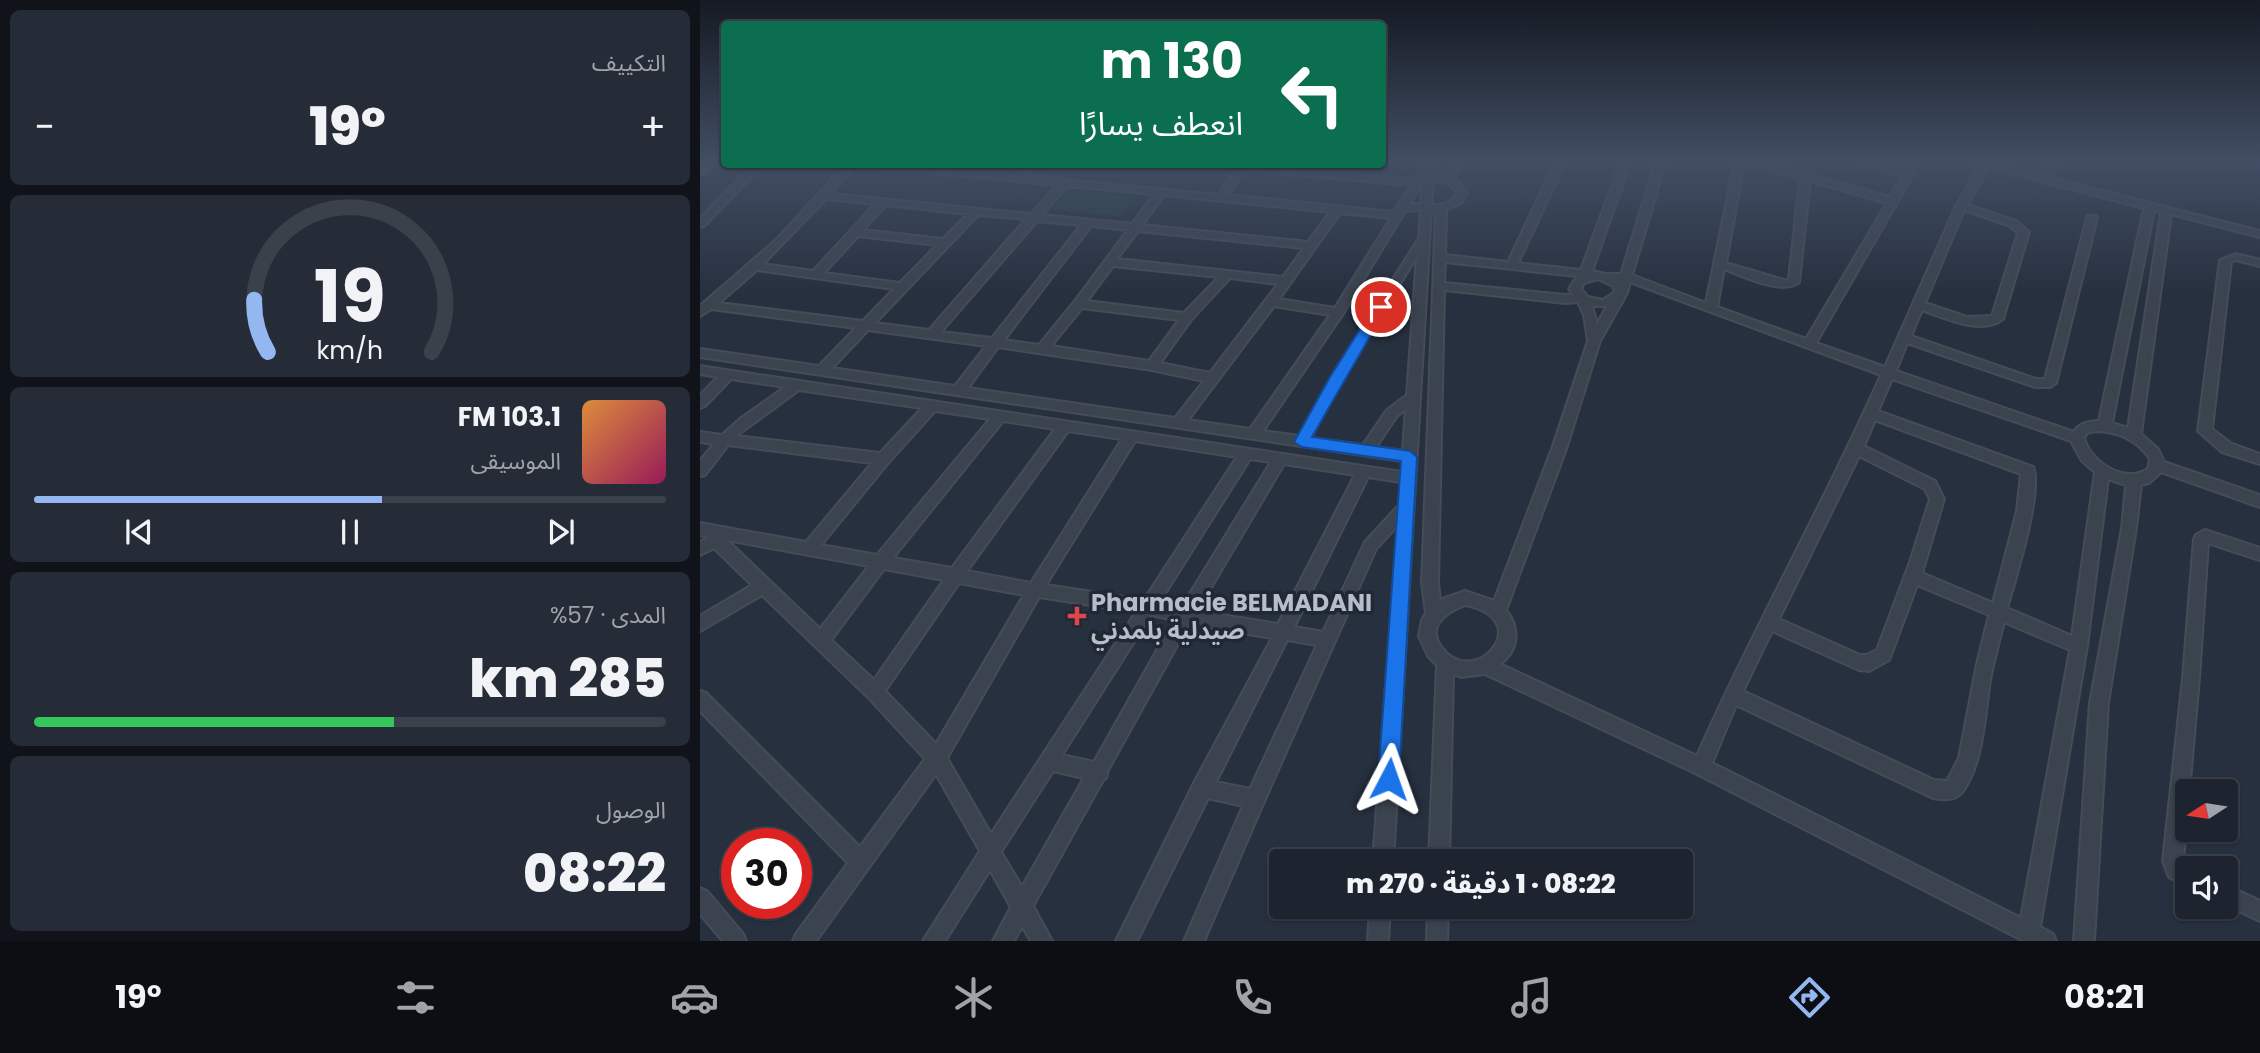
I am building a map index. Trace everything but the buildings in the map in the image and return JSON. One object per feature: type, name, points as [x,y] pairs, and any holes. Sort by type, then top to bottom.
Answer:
[{"type":"street","points":[[700,224],[719,205]]},
{"type":"street","points":[[705,309],[815,205]]},
{"type":"street","points":[[817,274],[880,205]]},
{"type":"street","points":[[916,205],[1311,245]]},
{"type":"street","points":[[931,335],[1043,205]]},
{"type":"street","points":[[1042,349],[1079,304],[1151,205]]},
{"type":"street","points":[[1293,205],[1398,212],[1409,206],[1433,209],[1449,205]]},
{"type":"street","points":[[1254,434],[1338,312],[1403,205]]},
{"type":"street","points":[[1432,205],[1440,258],[1430,583],[1434,614]]},
{"type":"street","points":[[1511,267],[1540,205]]},
{"type":"street","points":[[1594,341],[1590,315],[1575,289],[1609,205]]},
{"type":"street","points":[[1498,610],[1559,449],[1594,341],[1627,277],[1648,205]]},
{"type":"street","points":[[1712,309],[1731,205]]},
{"type":"street","points":[[1719,264],[1783,285],[1790,284],[1795,280],[1802,205]]},
{"type":"street","points":[[1809,345],[1890,205]]},
{"type":"street","points":[[2146,205],[2260,234]]},
{"type":"street","points":[[1701,767],[1732,695],[1872,414],[1887,372],[1904,338],[1917,304],[1961,206],[2012,223],[2024,232],[1997,319],[1983,323],[1917,304]]},
{"type":"street","points":[[2105,426],[2150,206]]},
{"type":"street","points":[[1180,421],[1271,302],[1336,209]]},
{"type":"street","points":[[1384,849],[1424,238],[1433,209]]},
{"type":"street","points":[[2134,435],[2166,210]]},
{"type":"street","points":[[822,370],[975,212]]},
{"type":"street","points":[[1904,338],[2035,383],[2050,383],[2092,218]]},
{"type":"street","points":[[958,391],[1088,223]]},
{"type":"street","points":[[855,232],[945,243]]},
{"type":"street","points":[[1302,442],[1337,377],[1424,238]]},
{"type":"street","points":[[2260,263],[2236,257],[2226,260],[2205,431],[2227,448],[2260,459]]},
{"type":"street","points":[[1440,258],[1582,277],[1627,277],[1809,345],[2077,438]]},
{"type":"street","points":[[1110,262],[1286,281]]},
{"type":"street","points":[[752,266],[903,287]]},
{"type":"street","points":[[1152,366],[1188,317],[1227,275]]},
{"type":"street","points":[[1603,276],[1618,284],[1620,295]]},
{"type":"street","points":[[1439,286],[1564,299],[1582,298],[1601,304],[1620,295]]},
{"type":"street","points":[[1271,302],[1338,312]]},
{"type":"street","points":[[1079,304],[1188,317]]},
{"type":"street","points":[[705,309],[866,325],[994,345],[1042,349],[1212,378]]},
{"type":"street","points":[[700,353],[1180,421],[1410,457]]},
{"type":"street","points":[[700,370],[1408,478]]},
{"type":"street","points":[[700,403],[728,375]]},
{"type":"street","points":[[700,471],[738,428],[775,403],[796,384]]},
{"type":"street","points":[[1366,451],[1392,413],[1413,397]]},
{"type":"street","points":[[808,550],[883,459],[932,406]]},
{"type":"street","points":[[1732,695],[1832,745],[1933,789],[1943,792],[1958,783],[1968,752],[1986,662],[2028,496],[2028,471],[2024,467],[1872,414]]},
{"type":"street","points":[[821,641],[880,563],[1000,416]]},
{"type":"street","points":[[875,692],[1064,426]]},
{"type":"street","points":[[2105,426],[2134,435],[2155,455],[2157,465],[2151,476],[2134,480],[2102,471],[2082,454],[2077,438],[2082,430],[2105,426]]},
{"type":"street","points":[[700,436],[883,459]]},
{"type":"street","points":[[803,941],[937,758],[1035,590],[1131,437]]},
{"type":"street","points":[[1769,622],[1859,662],[1869,663],[1883,655],[1913,576],[1937,499],[1935,492],[1923,481],[1856,448]]},
{"type":"street","points":[[933,941],[1246,454]]},
{"type":"street","points":[[1003,941],[1185,616],[1280,460]]},
{"type":"street","points":[[2157,465],[2260,501]]},
{"type":"street","points":[[1484,665],[1701,767],[2038,937],[2102,471]]},
{"type":"street","points":[[1126,941],[1364,472]]},
{"type":"street","points":[[2084,941],[2099,703],[2129,528],[2134,480]]},
{"type":"street","points":[[1194,941],[1370,546],[1406,507]]},
{"type":"street","points":[[2175,867],[2173,861],[2201,540],[2205,536],[2216,537],[2260,554]]},
{"type":"street","points":[[710,538],[808,550],[1329,640]]},
{"type":"street","points":[[710,538],[875,692],[937,758],[1042,941]]},
{"type":"street","points":[[1913,576],[2078,646]]},
{"type":"street","points":[[700,624],[763,586]]},
{"type":"street","points":[[1465,598],[1489,603],[1498,610],[1508,631],[1506,642],[1502,652],[1484,665],[1469,670],[1444,664],[1429,646],[1428,624],[1434,614],[1453,600],[1465,598]]},
{"type":"street","points":[[1439,849],[1444,664]]},
{"type":"street","points":[[700,699],[861,862]]},
{"type":"street","points":[[1047,761],[1100,772]]},
{"type":"street","points":[[1202,788],[1255,799]]},
{"type":"street","points":[[700,898],[736,941]]},
{"type":"street","points":[[2238,901],[2260,911]]},
{"type":"street","points":[[1378,941],[1379,919]]},
{"type":"street","points":[[1437,941],[1438,919]]},
{"type":"green space","points":[[1056,205],[1129,205],[1120,216],[1052,210]]},
{"type":"place","name":"Pharmacie BELMADANI صيدلية بلمدني","points":[[1077,616]]},
{"type":"route","points":[[1381,307],[1337,377],[1302,442],[1410,457],[1389,779]]}]
